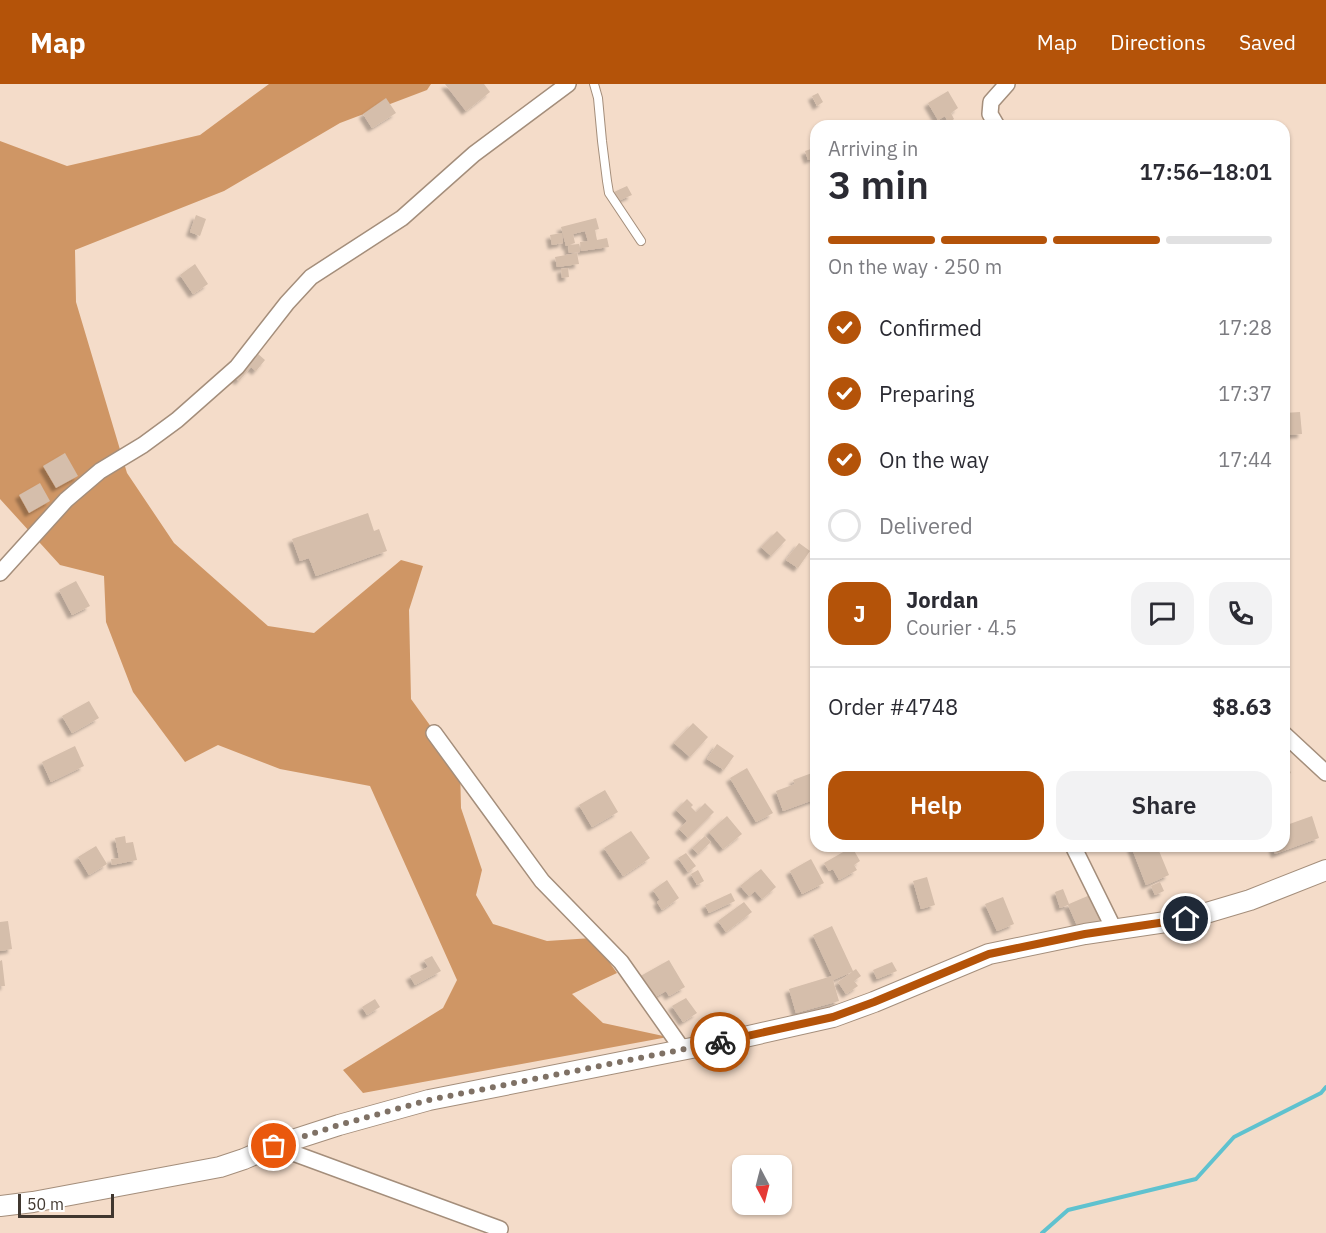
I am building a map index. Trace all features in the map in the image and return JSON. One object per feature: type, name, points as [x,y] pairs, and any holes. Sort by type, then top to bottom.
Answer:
[{"type":"street","points":[[0,573],[66,500],[99,471],[143,445],[177,420],[237,368],[287,303],[311,277],[402,218],[474,154],[568,84]]},
{"type":"street","points":[[994,120],[990,114],[991,102],[1007,84]]},
{"type":"street","points":[[434,733],[542,881],[621,962],[683,1050]]},
{"type":"street","points":[[1290,740],[1326,773]]},
{"type":"street","points":[[1076,852],[1114,930]]},
{"type":"street","points":[[0,1206],[33,1202],[219,1167],[339,1125],[429,1100],[683,1050],[833,1017],[989,954],[1085,934],[1186,919],[1250,900],[1326,870]]},
{"type":"street","points":[[274,1146],[500,1229]]},
{"type":"lane","points":[[594,84],[598,98],[609,193],[641,241]]},
{"type":"shaded area","points":[[269,84],[431,84],[427,90],[340,123],[224,191],[75,250],[76,302],[127,473],[174,543],[268,626],[314,633],[401,560],[423,566],[409,610],[411,699],[460,767],[461,808],[482,870],[476,895],[493,924],[547,941],[592,938],[617,973],[572,994],[603,1023],[668,1037],[363,1093],[343,1070],[443,1008],[457,980],[370,786],[280,769],[218,745],[185,762],[133,692],[106,622],[104,576],[60,565],[0,499],[0,141],[67,166],[200,135]]},
{"type":"building","points":[[445,84],[484,84],[490,92],[466,111]]},
{"type":"building","points":[[948,91],[958,108],[951,113],[954,119],[947,120],[945,116],[938,120],[928,103]]},
{"type":"building","points":[[818,93],[823,102],[817,106],[812,96]]},
{"type":"building","points":[[386,98],[396,113],[372,128],[363,114]]},
{"type":"building","points":[[810,149],[810,159],[808,160],[805,151]]},
{"type":"building","points":[[627,186],[632,195],[618,201],[614,192]]},
{"type":"building","points":[[196,215],[206,219],[200,236],[190,232]]},
{"type":"building","points":[[596,218],[599,229],[595,230],[597,240],[607,238],[609,247],[581,251],[580,242],[588,241],[585,231],[573,234],[575,243],[566,246],[561,227]]},
{"type":"building","points":[[562,233],[563,243],[552,245],[550,235]]},
{"type":"building","points":[[579,244],[580,252],[569,253],[568,245]]},
{"type":"building","points":[[577,253],[579,264],[557,267],[555,257]]},
{"type":"building","points":[[195,264],[208,284],[193,294],[180,275]]},
{"type":"building","points":[[568,268],[569,277],[562,278],[561,269]]},
{"type":"building","points":[[251,348],[265,360],[256,371],[251,367],[239,381],[230,374]]},
{"type":"building","points":[[1300,412],[1302,434],[1290,435],[1290,413]]},
{"type":"building","points":[[65,453],[78,476],[56,488],[43,466]]},
{"type":"building","points":[[40,483],[50,501],[29,513],[19,495]]},
{"type":"building","points":[[368,513],[374,531],[379,529],[387,551],[316,576],[309,558],[300,561],[292,539]]},
{"type":"building","points":[[777,531],[786,540],[771,556],[761,547]]},
{"type":"building","points":[[799,543],[810,551],[798,568],[786,560]]},
{"type":"building","points":[[76,581],[90,606],[72,615],[59,590]]},
{"type":"building","points":[[89,701],[99,718],[72,733],[62,716]]},
{"type":"building","points":[[693,723],[708,737],[690,757],[674,743]]},
{"type":"building","points":[[717,744],[734,756],[724,770],[707,759]]},
{"type":"building","points":[[75,746],[84,766],[51,782],[42,762]]},
{"type":"building","points":[[747,768],[773,813],[756,822],[730,778]]},
{"type":"building","points":[[810,774],[810,801],[783,811],[776,791],[795,784],[793,780]]},
{"type":"building","points":[[605,790],[618,812],[592,827],[579,805]]},
{"type":"building","points":[[687,799],[696,812],[705,803],[714,812],[688,838],[679,829],[687,821],[676,810]]},
{"type":"building","points":[[727,816],[742,834],[723,849],[709,832]]},
{"type":"building","points":[[1312,816],[1319,838],[1290,849],[1290,824]]},
{"type":"building","points":[[631,831],[650,858],[623,876],[604,848]]},
{"type":"building","points":[[125,836],[126,843],[133,842],[137,860],[112,865],[111,859],[119,858],[115,838]]},
{"type":"building","points":[[705,836],[711,842],[698,854],[692,848]]},
{"type":"building","points":[[96,846],[107,864],[89,875],[78,857]]},
{"type":"building","points":[[843,852],[855,852],[860,861],[854,865],[857,870],[839,880],[833,869],[829,871],[824,863]]},
{"type":"building","points":[[1133,852],[1159,852],[1169,875],[1146,885]]},
{"type":"building","points":[[686,853],[696,866],[688,872],[678,858]]},
{"type":"building","points":[[811,859],[824,883],[802,894],[790,871]]},
{"type":"building","points":[[761,869],[776,887],[762,899],[755,891],[749,896],[740,886]]},
{"type":"building","points":[[698,870],[704,881],[697,885],[691,874]]},
{"type":"building","points":[[927,877],[935,905],[921,909],[913,881]]},
{"type":"building","points":[[667,880],[679,898],[662,910],[657,902],[660,900],[653,890]]},
{"type":"building","points":[[1160,882],[1164,891],[1155,895],[1151,886]]},
{"type":"building","points":[[1063,889],[1069,904],[1090,895],[1101,920],[1079,930],[1068,905],[1060,908],[1055,892]]},
{"type":"building","points":[[731,893],[735,901],[709,913],[705,905]]},
{"type":"building","points":[[1003,897],[1014,924],[997,931],[985,904]]},
{"type":"building","points":[[744,902],[752,912],[726,932],[718,921]]},
{"type":"building","points":[[8,921],[12,949],[0,951],[0,922]]},
{"type":"building","points":[[832,926],[853,971],[856,969],[861,976],[854,981],[858,986],[846,994],[838,982],[852,972],[833,980],[839,1001],[796,1013],[789,989],[832,976],[813,935]]},
{"type":"building","points":[[432,956],[441,971],[415,985],[410,976],[428,967],[424,960]]},
{"type":"building","points":[[2,960],[5,986],[0,986],[0,961]]},
{"type":"building","points":[[669,960],[685,987],[669,996],[666,991],[650,1000],[637,978]]},
{"type":"building","points":[[892,962],[897,971],[877,979],[873,970]]},
{"type":"building","points":[[686,998],[697,1013],[683,1022],[672,1006]]},
{"type":"building","points":[[375,999],[380,1007],[367,1015],[362,1007]]},
{"type":"waterway","points":[[1042,1233],[1068,1210],[1196,1179],[1234,1137],[1321,1093],[1326,1087]]},
{"type":"way so far","points":[[274,1146],[429,1100],[720,1042]]},
{"type":"route","points":[[720,1042],[833,1017],[989,954],[1085,934],[1186,919]]}]
